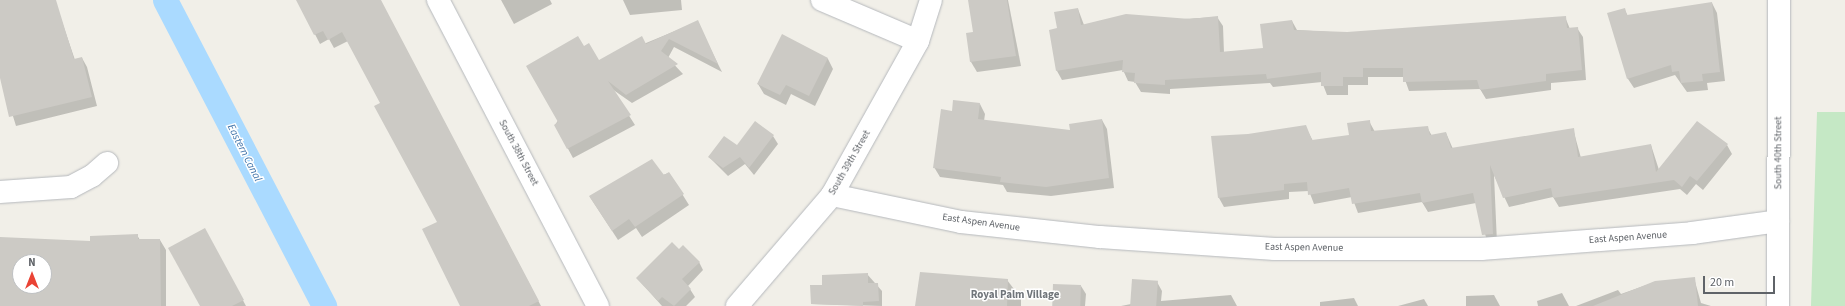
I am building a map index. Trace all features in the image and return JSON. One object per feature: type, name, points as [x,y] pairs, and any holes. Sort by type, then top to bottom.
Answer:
[{"type":"street","name":"South 38th Street","points":[[438,0],[598,306]]},
{"type":"street","points":[[822,0],[918,41]]},
{"type":"street","name":"South 39th Street","points":[[737,306],[832,195],[918,41],[931,0]]},
{"type":"street","name":"South 40th Street","points":[[1778,306],[1779,0]]},
{"type":"street","points":[[0,192],[71,187],[92,176],[107,163]]},
{"type":"street","name":"East Aspen Avenue","points":[[832,195],[962,222],[1100,237],[1275,249],[1481,249],[1692,233],[1778,221]]},
{"type":"green space","points":[[1817,112],[1845,112],[1845,306],[1811,306]]},
{"type":"building","points":[[0,0],[56,0],[74,59],[82,57],[92,97],[9,117],[0,78]]},
{"type":"building","points":[[296,0],[381,0],[539,301],[529,306],[460,306],[422,229],[437,222],[374,106],[380,103],[342,32],[328,40],[323,31],[314,35]]},
{"type":"building","points":[[968,0],[1007,0],[1016,56],[970,62],[966,33],[973,32]]},
{"type":"building","points":[[1712,2],[1720,72],[1702,74],[1703,81],[1681,83],[1679,71],[1672,72],[1671,65],[1627,79],[1607,13],[1625,8],[1627,15]]},
{"type":"building","points":[[1078,8],[1081,25],[1126,14],[1190,19],[1218,16],[1220,52],[1263,48],[1260,24],[1292,20],[1294,30],[1347,32],[1566,16],[1567,28],[1578,27],[1582,70],[1546,74],[1546,81],[1480,90],[1477,80],[1403,82],[1403,68],[1363,68],[1363,77],[1343,77],[1343,86],[1321,86],[1321,72],[1267,79],[1266,74],[1165,80],[1165,85],[1134,83],[1135,73],[1122,72],[1123,60],[1056,71],[1049,30],[1057,28],[1054,12]]},
{"type":"building","points":[[698,20],[718,64],[669,39],[661,51],[678,64],[626,95],[608,81],[631,115],[567,149],[554,125],[558,122],[526,66],[578,36],[584,46],[589,43],[599,60],[642,36],[646,44]]},
{"type":"building","points":[[782,34],[828,58],[809,96],[786,85],[780,95],[757,84]]},
{"type":"building","points":[[953,100],[980,103],[978,119],[1070,130],[1069,124],[1102,119],[1109,178],[1046,187],[1000,182],[1001,177],[933,168],[941,109],[952,111]]},
{"type":"building","points":[[1370,120],[1371,131],[1428,126],[1430,135],[1446,132],[1451,148],[1574,128],[1578,157],[1651,144],[1656,172],[1697,121],[1728,144],[1697,181],[1690,176],[1682,187],[1674,180],[1553,198],[1551,188],[1503,198],[1490,165],[1493,234],[1482,235],[1473,193],[1422,203],[1420,193],[1352,204],[1349,188],[1308,195],[1307,182],[1284,184],[1284,190],[1218,198],[1211,136],[1248,134],[1306,125],[1312,140],[1349,135],[1347,123]]},
{"type":"building","points":[[755,121],[774,135],[749,168],[740,157],[723,168],[708,157],[724,136],[737,145]]},
{"type":"building","points":[[652,159],[664,175],[669,172],[684,194],[635,227],[629,219],[612,231],[589,196]]},
{"type":"building","points":[[205,228],[244,300],[232,306],[200,306],[168,248]]},
{"type":"building","points":[[138,234],[138,239],[160,239],[161,306],[0,306],[0,237],[90,241],[90,236]]},
{"type":"building","points":[[672,242],[679,249],[683,245],[700,262],[682,279],[691,289],[674,306],[662,297],[658,301],[636,278]]},
{"type":"building","points":[[920,272],[1008,279],[1007,306],[915,306]]},
{"type":"building","points":[[868,273],[868,283],[878,283],[879,301],[863,302],[863,306],[811,304],[810,285],[822,285],[822,275]]},
{"type":"building","points":[[1695,277],[1698,306],[1593,306],[1655,281]]},
{"type":"building","points":[[1132,279],[1158,281],[1156,306],[1130,306]]},
{"type":"building","points":[[1053,284],[1081,285],[1080,306],[1052,306]]},
{"type":"waterway","name":"Eastern Canal","points":[[165,0],[324,306]]},
{"type":"district","name":"Royal Palm Village","points":[[1015,295]]}]
